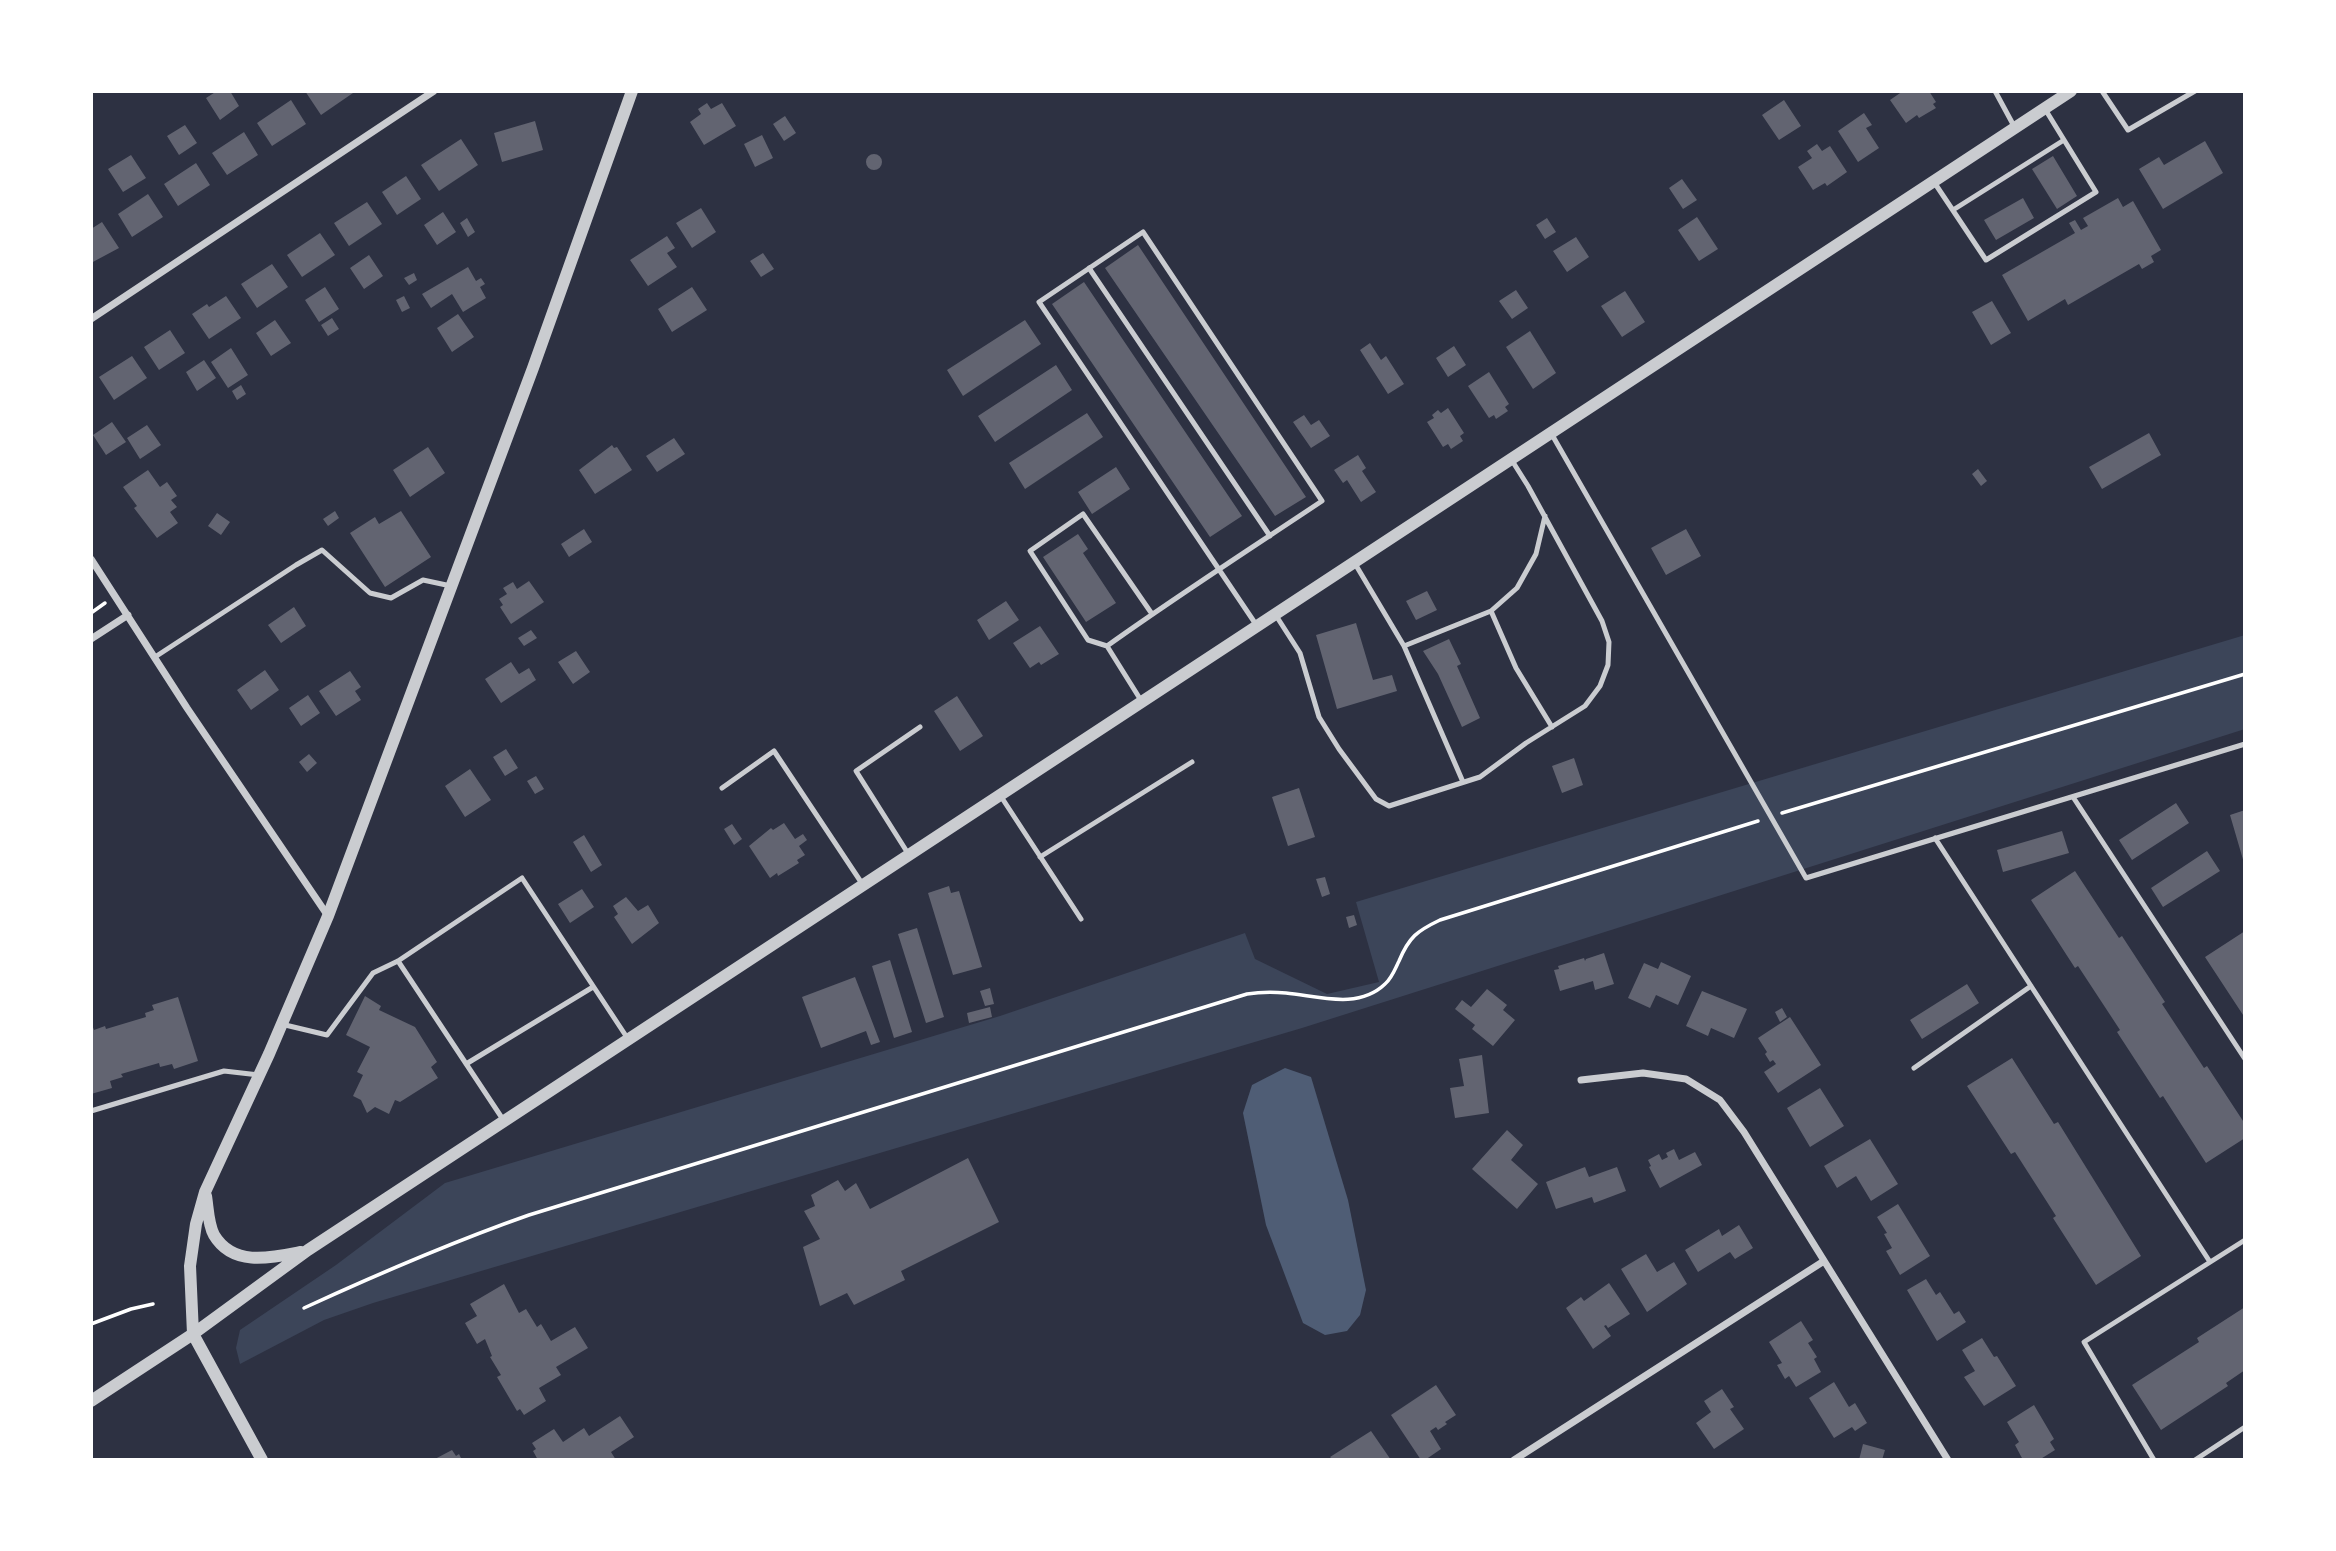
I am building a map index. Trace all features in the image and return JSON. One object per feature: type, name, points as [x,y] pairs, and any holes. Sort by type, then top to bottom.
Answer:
[{"type":"street","points":[[91,319],[434,91]]},
{"type":"street","points":[[262,1460],[193,1334],[190,1266],[196,1224],[205,1192],[328,916],[533,368],[632,91]]},
{"type":"street","points":[[91,1401],[193,1334],[308,1250],[2071,91]]},
{"type":"street","points":[[91,559],[328,916]]},
{"type":"street","points":[[91,639],[128,615]]},
{"type":"street","points":[[1581,1080],[1643,1073],[1686,1079],[1720,1100],[1744,1132],[1948,1460]]},
{"type":"street","points":[[205,1192],[213,1234],[235,1254],[267,1259],[308,1250]]},
{"type":"street","points":[[1514,1460],[1824,1261]]},
{"type":"lane","points":[[1995,91],[2015,128]]},
{"type":"lane","points":[[2102,91],[2128,130],[2195,91]]},
{"type":"lane","points":[[1934,181],[1986,260],[2096,192],[2045,109]]},
{"type":"lane","points":[[1953,210],[2064,140]]},
{"type":"lane","points":[[1107,646],[1152,614],[1219,569],[1322,501],[1143,232],[1039,302],[1219,569],[1257,626]]},
{"type":"lane","points":[[1089,268],[1270,536]]},
{"type":"lane","points":[[1551,433],[1806,878],[2245,744]]},
{"type":"lane","points":[[1275,614],[1300,653],[1319,717],[1376,799],[1389,806],[1479,777],[1585,706],[1600,686],[1608,665],[1609,642],[1602,621],[1511,459]]},
{"type":"lane","points":[[1142,702],[1107,646],[1088,640],[1030,551],[1083,514],[1152,614]]},
{"type":"lane","points":[[1404,646],[1491,611],[1517,588],[1536,554],[1545,516]]},
{"type":"lane","points":[[155,657],[322,550],[370,593],[391,598],[423,580],[451,586]]},
{"type":"lane","points":[[1354,562],[1404,646],[1463,782]]},
{"type":"lane","points":[[1491,611],[1516,668],[1552,727]]},
{"type":"lane","points":[[909,855],[856,771],[920,727]]},
{"type":"lane","points":[[722,788],[774,751],[863,885]]},
{"type":"lane","points":[[1040,857],[1192,762]]},
{"type":"lane","points":[[1000,795],[1081,919]]},
{"type":"lane","points":[[2073,797],[2245,1059]]},
{"type":"lane","points":[[1936,838],[2210,1262]]},
{"type":"lane","points":[[281,1024],[327,1035],[373,973],[398,961],[522,878],[628,1040]]},
{"type":"lane","points":[[398,961],[504,1121]]},
{"type":"lane","points":[[1914,1068],[2031,986]]},
{"type":"lane","points":[[466,1064],[593,987]]},
{"type":"lane","points":[[91,1111],[224,1071],[259,1075]]},
{"type":"lane","points":[[2154,1460],[2084,1342],[2245,1240]]},
{"type":"lane","points":[[2195,1460],[2245,1427]]},
{"type":"path","points":[[304,1308],[405,1262],[529,1215],[1247,994],[1282,992],[1332,1000],[1350,1000],[1383,986],[1391,977],[1407,943],[1419,930],[1440,920],[1772,816],[2245,674]]},
{"type":"path","points":[[91,1324],[153,1304]]},
{"type":"shaded area","points":[[2245,635],[2245,729],[1302,1028],[373,1303],[324,1320],[240,1364],[236,1348],[240,1330],[336,1265],[445,1183],[1000,1016],[1245,933],[1255,959],[1327,994],[1379,982],[1356,902]]},
{"type":"shaded area","points":[[1285,1068],[1311,1077],[1348,1200],[1366,1290],[1360,1315],[1347,1331],[1325,1335],[1303,1323],[1266,1225],[1243,1113],[1252,1085]]},
{"type":"building","points":[[217,91],[230,91],[239,106],[220,120],[206,98]]},
{"type":"building","points":[[305,91],[352,91],[353,93],[321,115]]},
{"type":"building","points":[[1903,91],[1929,91],[1936,102],[1933,104],[1936,108],[1919,118],[1917,115],[1906,123],[1890,100]]},
{"type":"building","points":[[291,100],[306,124],[272,146],[257,123]]},
{"type":"building","points":[[1784,100],[1801,126],[1779,140],[1762,115]]},
{"type":"building","points":[[707,103],[711,109],[722,103],[736,126],[704,145],[690,122],[701,114],[698,109]]},
{"type":"building","points":[[1864,113],[1872,125],[1866,128],[1879,148],[1858,162],[1838,131]]},
{"type":"building","points":[[785,116],[796,133],[784,141],[773,124]]},
{"type":"building","points":[[535,121],[543,150],[502,162],[494,133]]},
{"type":"building","points":[[185,125],[197,143],[179,155],[167,136]]},
{"type":"building","points":[[244,132],[258,155],[227,175],[212,153]]},
{"type":"building","points":[[762,135],[773,158],[755,167],[744,144]]},
{"type":"building","points":[[461,139],[478,165],[439,191],[421,165]]},
{"type":"building","points":[[2205,141],[2223,173],[2163,209],[2139,169],[2159,157],[2164,165]]},
{"type":"building","points":[[1817,144],[1822,151],[1830,146],[1847,172],[1827,186],[1825,183],[1813,190],[1798,167],[1812,158],[1807,151]]},
{"type":"building","points":[[874,154],[882,162],[874,170],[866,162]]},
{"type":"building","points":[[131,155],[146,178],[123,192],[108,169]]},
{"type":"building","points":[[2053,156],[2077,196],[2057,209],[2032,169]]},
{"type":"building","points":[[196,163],[210,185],[178,206],[164,184]]},
{"type":"building","points":[[406,176],[421,199],[397,215],[382,192]]},
{"type":"building","points":[[1682,179],[1697,200],[1683,209],[1669,188]]},
{"type":"building","points":[[148,194],[163,217],[132,237],[118,214]]},
{"type":"building","points":[[2023,198],[2034,218],[1996,240],[1984,220]]},
{"type":"building","points":[[2118,198],[2123,207],[2133,201],[2161,250],[2151,256],[2154,262],[2142,269],[2139,264],[2068,305],[2065,299],[2028,321],[2002,275],[2075,233],[2069,223],[2075,220],[2081,230],[2088,226],[2083,218]]},
{"type":"building","points":[[367,202],[382,224],[349,246],[334,223]]},
{"type":"building","points":[[701,208],[716,232],[692,248],[676,223]]},
{"type":"building","points":[[443,212],[456,232],[437,245],[424,225]]},
{"type":"building","points":[[1697,217],[1718,249],[1699,261],[1678,230]]},
{"type":"building","points":[[467,218],[475,232],[468,237],[460,223]]},
{"type":"building","points":[[1547,218],[1556,232],[1545,239],[1536,225]]},
{"type":"building","points":[[102,222],[119,248],[91,263],[91,229]]},
{"type":"building","points":[[320,233],[335,255],[302,277],[287,255]]},
{"type":"building","points":[[667,236],[675,248],[667,253],[677,267],[648,286],[630,260]]},
{"type":"building","points":[[1576,237],[1589,257],[1567,272],[1553,251]]},
{"type":"building","points":[[1138,245],[1306,497],[1275,516],[1105,268]]},
{"type":"building","points":[[763,253],[774,269],[761,277],[750,261]]},
{"type":"building","points":[[369,255],[383,276],[364,289],[350,268]]},
{"type":"building","points":[[272,264],[288,287],[257,308],[241,284]]},
{"type":"building","points":[[468,267],[476,281],[481,278],[485,284],[480,287],[486,298],[463,312],[452,294],[431,308],[422,294]]},
{"type":"building","points":[[414,273],[417,280],[409,285],[404,278]]},
{"type":"building","points":[[1084,282],[1242,516],[1210,537],[1052,304]]},
{"type":"building","points":[[325,287],[339,309],[319,322],[305,300]]},
{"type":"building","points":[[692,287],[707,310],[672,332],[658,309]]},
{"type":"building","points":[[1516,290],[1528,308],[1512,319],[1499,301]]},
{"type":"building","points":[[1625,291],[1645,322],[1622,337],[1601,306]]},
{"type":"building","points":[[226,296],[241,318],[209,339],[192,314]]},
{"type":"building","points":[[404,296],[410,308],[402,312],[396,300]]},
{"type":"building","points":[[1992,301],[2011,333],[1991,345],[1972,312]]},
{"type":"building","points":[[458,314],[474,337],[452,352],[437,328]]},
{"type":"building","points":[[332,318],[339,329],[328,336],[321,325]]},
{"type":"building","points":[[275,320],[291,343],[271,356],[256,333]]},
{"type":"building","points":[[1025,320],[1041,344],[963,396],[947,370]]},
{"type":"building","points":[[170,330],[185,353],[159,370],[144,347]]},
{"type":"building","points":[[1530,331],[1556,373],[1533,389],[1506,347]]},
{"type":"building","points":[[1370,343],[1381,360],[1386,356],[1404,384],[1388,394],[1360,350]]},
{"type":"building","points":[[1454,346],[1466,365],[1448,377],[1436,358]]},
{"type":"building","points":[[231,348],[248,375],[228,388],[211,362]]},
{"type":"building","points":[[132,356],[147,378],[114,400],[99,377]]},
{"type":"building","points":[[204,360],[216,378],[197,391],[186,372]]},
{"type":"building","points":[[1056,365],[1072,390],[995,442],[978,416]]},
{"type":"building","points":[[1489,372],[1509,404],[1505,407],[1508,411],[1496,419],[1494,415],[1489,418],[1468,386]]},
{"type":"building","points":[[241,385],[246,394],[237,400],[232,391]]},
{"type":"building","points":[[1448,408],[1464,433],[1460,436],[1463,441],[1451,449],[1448,444],[1443,447],[1427,422],[1434,418],[1432,415],[1438,410],[1441,413]]},
{"type":"building","points":[[1087,413],[1103,437],[1025,489],[1009,463]]},
{"type":"building","points":[[1304,415],[1311,425],[1319,420],[1330,436],[1311,448],[1293,422]]},
{"type":"building","points":[[112,422],[126,442],[106,455],[93,435]]},
{"type":"building","points":[[147,425],[161,445],[140,459],[127,438]]},
{"type":"building","points":[[2149,433],[2161,455],[2102,489],[2089,467]]},
{"type":"building","points":[[674,438],[685,454],[657,472],[646,456]]},
{"type":"building","points":[[612,445],[617,447],[632,470],[595,494],[579,470]]},
{"type":"building","points":[[428,447],[445,473],[410,497],[393,470]]},
{"type":"building","points":[[1358,455],[1366,468],[1362,471],[1376,492],[1361,502],[1347,480],[1343,483],[1334,470]]},
{"type":"building","points":[[1116,467],[1130,489],[1092,514],[1078,492]]},
{"type":"building","points":[[1978,469],[1987,481],[1981,486],[1972,474]]},
{"type":"building","points":[[148,470],[160,487],[167,482],[177,496],[171,500],[177,507],[170,512],[178,523],[157,538],[134,508],[137,506],[123,487]]},
{"type":"building","points":[[335,511],[339,518],[328,526],[323,519]]},
{"type":"building","points":[[401,511],[431,557],[385,587],[350,533],[375,517],[379,524]]},
{"type":"building","points":[[217,513],[230,522],[221,535],[208,526]]},
{"type":"building","points":[[584,529],[592,542],[569,557],[561,544]]},
{"type":"building","points":[[1686,529],[1701,556],[1666,575],[1651,548]]},
{"type":"building","points":[[1078,534],[1088,549],[1083,553],[1116,603],[1086,622],[1043,557]]},
{"type":"building","points":[[529,581],[544,602],[511,624],[500,607],[503,605],[499,599],[507,594],[503,588],[513,582],[517,589]]},
{"type":"building","points":[[1427,591],[1437,610],[1416,620],[1406,601]]},
{"type":"building","points":[[1006,601],[1019,620],[989,640],[977,620]]},
{"type":"building","points":[[294,607],[306,626],[281,643],[268,625]]},
{"type":"building","points":[[1356,623],[1373,680],[1392,675],[1397,691],[1337,709],[1316,635]]},
{"type":"building","points":[[1040,626],[1059,654],[1030,668],[1013,643]]},
{"type":"building","points":[[531,630],[537,638],[524,646],[518,638]]},
{"type":"building","points":[[1449,639],[1461,664],[1457,666],[1480,718],[1462,727],[1438,674],[1423,651]]},
{"type":"building","points":[[576,651],[590,672],[573,684],[558,662]]},
{"type":"building","points":[[511,662],[519,674],[529,668],[536,680],[501,703],[485,679]]},
{"type":"building","points":[[265,670],[279,690],[251,710],[237,690]]},
{"type":"building","points":[[350,671],[361,687],[355,691],[361,700],[336,716],[319,691]]},
{"type":"building","points":[[308,695],[320,713],[301,726],[289,708]]},
{"type":"building","points":[[957,696],[983,736],[960,751],[934,711]]},
{"type":"building","points":[[506,749],[518,768],[505,776],[493,757]]},
{"type":"building","points":[[309,754],[317,763],[307,772],[299,762]]},
{"type":"building","points":[[1574,758],[1583,785],[1562,793],[1552,766]]},
{"type":"building","points":[[470,769],[491,800],[465,817],[445,786]]},
{"type":"building","points":[[536,776],[544,789],[535,794],[527,781]]},
{"type":"building","points":[[1299,788],[1315,837],[1288,846],[1272,797]]},
{"type":"building","points":[[2176,803],[2189,823],[2132,860],[2119,840]]},
{"type":"building","points":[[2245,810],[2245,863],[2244,863],[2230,815]]},
{"type":"building","points":[[784,823],[795,839],[803,834],[807,840],[799,846],[805,855],[797,860],[799,863],[770,878],[749,846],[771,828],[773,830]]},
{"type":"building","points":[[732,824],[742,839],[734,845],[724,829]]},
{"type":"building","points":[[2062,831],[2069,853],[2003,872],[1997,850]]},
{"type":"building","points":[[584,835],[602,865],[591,872],[573,842]]},
{"type":"building","points":[[2207,851],[2220,871],[2163,907],[2151,888]]},
{"type":"building","points":[[2075,871],[2119,938],[2122,936],[2204,1068],[2207,1066],[2245,1124],[2245,1138],[2206,1163],[2117,1032],[2120,1030],[2078,966],[2075,968],[2031,900]]},
{"type":"building","points":[[1325,877],[1330,894],[1322,897],[1316,879]]},
{"type":"building","points":[[949,886],[951,893],[959,891],[982,967],[953,975],[928,893]]},
{"type":"building","points":[[582,889],[594,907],[570,923],[558,904]]},
{"type":"building","points":[[626,897],[638,911],[648,905],[659,923],[632,944],[614,917],[618,914],[613,906]]},
{"type":"building","points":[[1354,915],[1357,925],[1349,928],[1346,917]]},
{"type":"building","points":[[917,928],[944,1017],[926,1023],[898,934]]},
{"type":"building","points":[[2245,931],[2245,1018],[2205,957]]},
{"type":"building","points":[[1604,953],[1614,984],[1595,990],[1593,981],[1560,991],[1554,970],[1559,969],[1558,966],[1584,958],[1585,961]]},
{"type":"building","points":[[890,960],[912,1032],[894,1038],[872,966]]},
{"type":"building","points":[[1661,962],[1691,976],[1678,1005],[1656,995],[1650,1008],[1628,998],[1644,963],[1658,969]]},
{"type":"building","points":[[855,977],[880,1042],[871,1045],[866,1031],[821,1048],[802,997]]},
{"type":"building","points":[[1967,984],[1979,1003],[1922,1039],[1910,1020]]},
{"type":"building","points":[[990,988],[994,1004],[985,1006],[980,991]]},
{"type":"building","points":[[1487,989],[1507,1005],[1503,1010],[1515,1020],[1493,1046],[1472,1029],[1475,1025],[1455,1009],[1462,1000],[1471,1007]]},
{"type":"building","points":[[1702,991],[1747,1009],[1734,1038],[1711,1028],[1708,1036],[1686,1026]]},
{"type":"building","points":[[365,996],[381,1006],[379,1010],[415,1027],[437,1062],[431,1067],[438,1078],[400,1102],[395,1100],[389,1114],[375,1107],[367,1113],[361,1100],[353,1096],[363,1075],[357,1072],[370,1047],[346,1035]]},
{"type":"building","points":[[178,997],[198,1061],[174,1069],[172,1064],[160,1067],[159,1063],[121,1074],[123,1077],[110,1081],[112,1088],[91,1094],[91,1022],[94,1030],[105,1026],[106,1029],[146,1017],[145,1013],[154,1010],[152,1005]]},
{"type":"building","points":[[990,1007],[992,1017],[969,1023],[967,1013]]},
{"type":"building","points":[[1782,1008],[1787,1017],[1780,1022],[1775,1012]]},
{"type":"building","points":[[1790,1017],[1821,1065],[1778,1093],[1764,1072],[1776,1064],[1773,1060],[1770,1062],[1758,1038]]},
{"type":"building","points":[[1482,1055],[1489,1113],[1455,1118],[1450,1088],[1464,1086],[1459,1059]]},
{"type":"building","points":[[2012,1058],[2054,1124],[2058,1122],[2141,1256],[2096,1285],[2015,1152],[2011,1154],[1967,1086]]},
{"type":"building","points":[[1820,1088],[1844,1126],[1810,1147],[1787,1108]]},
{"type":"building","points":[[1507,1130],[1523,1145],[1511,1160],[1538,1184],[1517,1209],[1472,1169]]},
{"type":"building","points":[[1870,1139],[1898,1184],[1871,1201],[1856,1176],[1837,1188],[1824,1166]]},
{"type":"building","points":[[1674,1149],[1679,1160],[1695,1152],[1702,1165],[1660,1188],[1648,1160],[1659,1154],[1662,1160],[1668,1157],[1666,1153]]},
{"type":"building","points":[[968,1158],[999,1222],[901,1271],[905,1280],[854,1305],[847,1293],[820,1306],[803,1247],[820,1239],[804,1211],[815,1206],[811,1195],[838,1180],[845,1191],[856,1183],[870,1209]]},
{"type":"building","points":[[1585,1167],[1589,1177],[1617,1167],[1626,1191],[1594,1203],[1592,1197],[1556,1209],[1546,1182]]},
{"type":"building","points":[[1898,1204],[1930,1256],[1900,1275],[1886,1251],[1892,1248],[1877,1217]]},
{"type":"building","points":[[1739,1225],[1753,1248],[1735,1259],[1730,1252],[1698,1272],[1685,1250],[1719,1229],[1722,1236]]},
{"type":"building","points":[[1646,1254],[1657,1272],[1674,1262],[1687,1284],[1647,1312],[1621,1269]]},
{"type":"building","points":[[1926,1279],[1936,1295],[1940,1292],[1954,1314],[1959,1311],[1966,1322],[1937,1341],[1907,1290]]},
{"type":"building","points":[[1609,1283],[1630,1314],[1608,1328],[1604,1326],[1611,1336],[1593,1349],[1566,1308],[1581,1297],[1584,1301]]},
{"type":"building","points":[[504,1284],[519,1313],[526,1309],[537,1327],[541,1324],[551,1341],[575,1327],[588,1348],[556,1367],[561,1375],[539,1388],[546,1401],[524,1415],[520,1409],[517,1411],[497,1377],[501,1375],[490,1357],[492,1356],[485,1339],[477,1344],[465,1323],[477,1316],[470,1304]]},
{"type":"building","points":[[2245,1307],[2245,1370],[2226,1383],[2228,1386],[2161,1430],[2132,1385],[2199,1342],[2197,1338]]},
{"type":"building","points":[[1801,1321],[1813,1340],[1808,1343],[1817,1357],[1814,1359],[1821,1372],[1796,1387],[1789,1376],[1785,1379],[1777,1365],[1782,1363],[1769,1342]]},
{"type":"building","points":[[1982,1338],[2016,1386],[1984,1406],[1964,1377],[1975,1371],[1962,1350]]},
{"type":"building","points":[[1834,1382],[1849,1407],[1855,1403],[1867,1423],[1855,1431],[1852,1427],[1834,1438],[1809,1398]]},
{"type":"building","points":[[1436,1385],[1456,1415],[1438,1430],[1436,1427],[1430,1431],[1441,1449],[1421,1460],[1391,1415]]},
{"type":"building","points":[[1722,1389],[1734,1407],[1730,1409],[1744,1429],[1714,1449],[1696,1423],[1711,1412],[1704,1401]]},
{"type":"building","points":[[2034,1405],[2054,1439],[2050,1442],[2055,1450],[2039,1460],[2023,1460],[2015,1445],[2019,1442],[2007,1422]]},
{"type":"building","points":[[620,1416],[634,1437],[611,1452],[616,1460],[538,1460],[533,1451],[536,1449],[532,1443],[554,1429],[563,1442],[584,1428],[589,1436]]},
{"type":"building","points":[[1371,1431],[1391,1460],[1333,1460],[1330,1457]]},
{"type":"building","points":[[1863,1444],[1885,1450],[1882,1460],[1859,1460]]},
{"type":"building","points":[[452,1450],[456,1456],[459,1454],[462,1460],[433,1460]]}]
